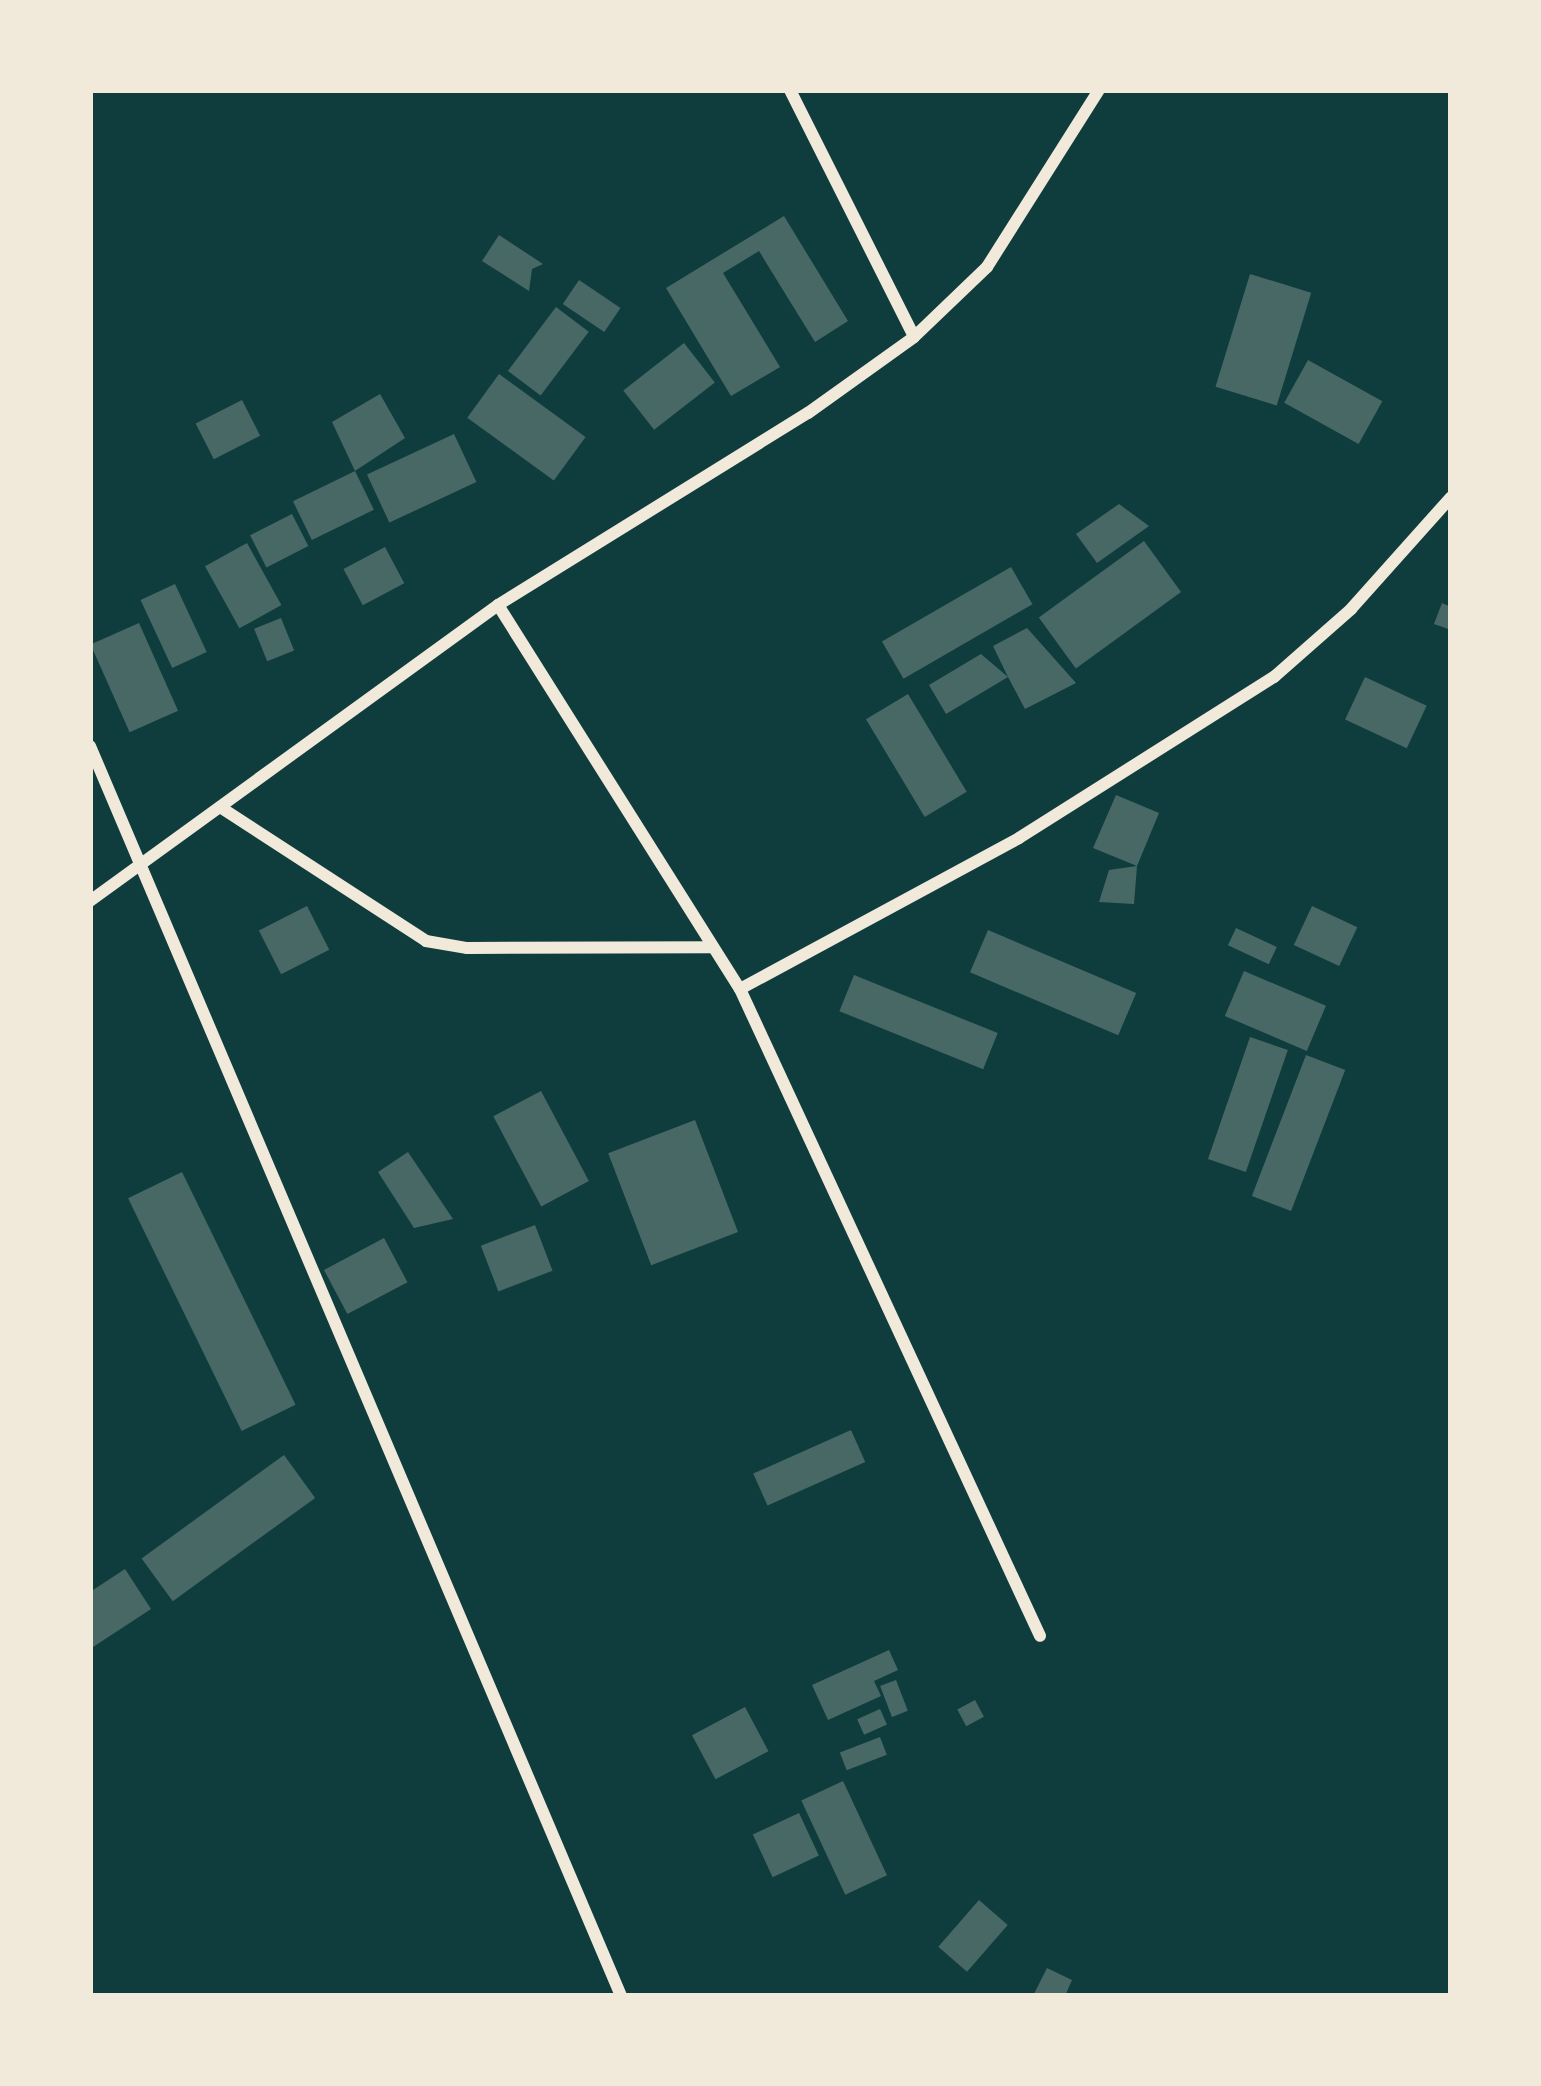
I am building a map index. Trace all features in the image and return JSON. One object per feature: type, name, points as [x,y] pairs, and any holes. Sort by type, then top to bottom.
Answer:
[{"type":"street","points":[[790,90],[914,338]]},
{"type":"street","points":[[90,901],[498,605],[808,413],[914,338],[987,267],[1100,90]]},
{"type":"street","points":[[740,989],[1019,838],[1274,677],[1351,609],[1451,497]]},
{"type":"street","points":[[498,605],[740,989],[1040,1636]]},
{"type":"street","points":[[90,746],[621,1996]]},
{"type":"street","points":[[220,807],[426,941],[467,948],[713,947]]},
{"type":"building","points":[[784,216],[848,321],[815,342],[759,251],[723,273],[780,367],[731,396],[666,288]]},
{"type":"building","points":[[499,235],[543,264],[532,269],[529,291],[482,261]]},
{"type":"building","points":[[1250,274],[1311,293],[1277,406],[1216,387]]},
{"type":"building","points":[[579,280],[620,308],[604,332],[563,304]]},
{"type":"building","points":[[556,307],[589,332],[541,396],[508,371]]},
{"type":"building","points":[[684,343],[715,382],[654,430],[623,390]]},
{"type":"building","points":[[1308,360],[1382,401],[1359,444],[1284,403]]},
{"type":"building","points":[[499,374],[586,437],[554,481],[467,418]]},
{"type":"building","points":[[380,394],[405,438],[355,471],[332,422]]},
{"type":"building","points":[[242,400],[260,436],[214,459],[196,424]]},
{"type":"building","points":[[454,434],[476,482],[389,523],[367,475]]},
{"type":"building","points":[[355,471],[374,510],[312,540],[293,501]]},
{"type":"building","points":[[1119,504],[1149,526],[1097,563],[1076,534]]},
{"type":"building","points":[[292,514],[308,546],[266,567],[250,535]]},
{"type":"building","points":[[1144,541],[1181,592],[1076,668],[1039,617]]},
{"type":"building","points":[[247,543],[281,605],[239,628],[205,566]]},
{"type":"building","points":[[385,547],[404,583],[363,605],[344,569]]},
{"type":"building","points":[[1011,567],[1032,604],[903,679],[882,642]]},
{"type":"building","points":[[175,584],[207,652],[172,668],[141,600]]},
{"type":"building","points":[[1442,603],[1451,607],[1451,630],[1434,624]]},
{"type":"building","points":[[281,618],[294,650],[267,661],[254,629]]},
{"type":"building","points":[[139,623],[178,711],[130,732],[91,645]]},
{"type":"building","points":[[1027,628],[1076,683],[1025,709],[993,646]]},
{"type":"building","points":[[981,654],[1008,677],[946,714],[929,685]]},
{"type":"building","points":[[1365,677],[1427,706],[1407,748],[1345,720]]},
{"type":"building","points":[[908,694],[967,792],[925,817],[866,719]]},
{"type":"building","points":[[1116,795],[1159,813],[1137,866],[1093,848]]},
{"type":"building","points":[[1137,866],[1134,904],[1099,902],[1109,870]]},
{"type":"building","points":[[307,906],[329,950],[281,974],[259,931]]},
{"type":"building","points":[[1312,906],[1357,927],[1339,966],[1294,945]]},
{"type":"building","points":[[1236,928],[1277,947],[1269,964],[1228,945]]},
{"type":"building","points":[[988,930],[1136,993],[1118,1035],[970,972]]},
{"type":"building","points":[[1244,971],[1326,1006],[1307,1051],[1225,1016]]},
{"type":"building","points":[[854,975],[998,1033],[983,1069],[839,1011]]},
{"type":"building","points":[[1250,1037],[1288,1050],[1246,1172],[1208,1159]]},
{"type":"building","points":[[1306,1055],[1345,1070],[1291,1211],[1252,1196]]},
{"type":"building","points":[[541,1091],[589,1181],[541,1206],[493,1116]]},
{"type":"building","points":[[695,1120],[738,1232],[651,1265],[608,1153]]},
{"type":"building","points":[[408,1152],[453,1219],[414,1228],[378,1172]]},
{"type":"building","points":[[182,1172],[296,1405],[242,1431],[128,1198]]},
{"type":"building","points":[[535,1225],[553,1271],[498,1292],[481,1246]]},
{"type":"building","points":[[384,1238],[407,1282],[347,1314],[324,1270]]},
{"type":"building","points":[[851,1430],[865,1462],[767,1505],[753,1474]]},
{"type":"building","points":[[284,1455],[315,1498],[173,1601],[142,1558]]},
{"type":"building","points":[[125,1569],[151,1609],[90,1649],[90,1592]]},
{"type":"building","points":[[889,1650],[898,1670],[874,1681],[881,1696],[828,1720],[812,1685]]},
{"type":"building","points":[[896,1680],[908,1711],[892,1717],[880,1686]]},
{"type":"building","points":[[975,1700],[984,1717],[966,1726],[957,1709]]},
{"type":"building","points":[[745,1707],[768,1751],[715,1779],[692,1735]]},
{"type":"building","points":[[880,1709],[887,1725],[864,1735],[857,1719]]},
{"type":"building","points":[[880,1737],[887,1755],[847,1770],[840,1752]]},
{"type":"building","points":[[843,1781],[887,1875],[845,1895],[801,1800]]},
{"type":"building","points":[[799,1813],[819,1856],[773,1877],[753,1835]]},
{"type":"building","points":[[979,1900],[1008,1925],[967,1972],[938,1947]]},
{"type":"building","points":[[1047,1968],[1072,1980],[1065,1996],[1033,1996]]}]
